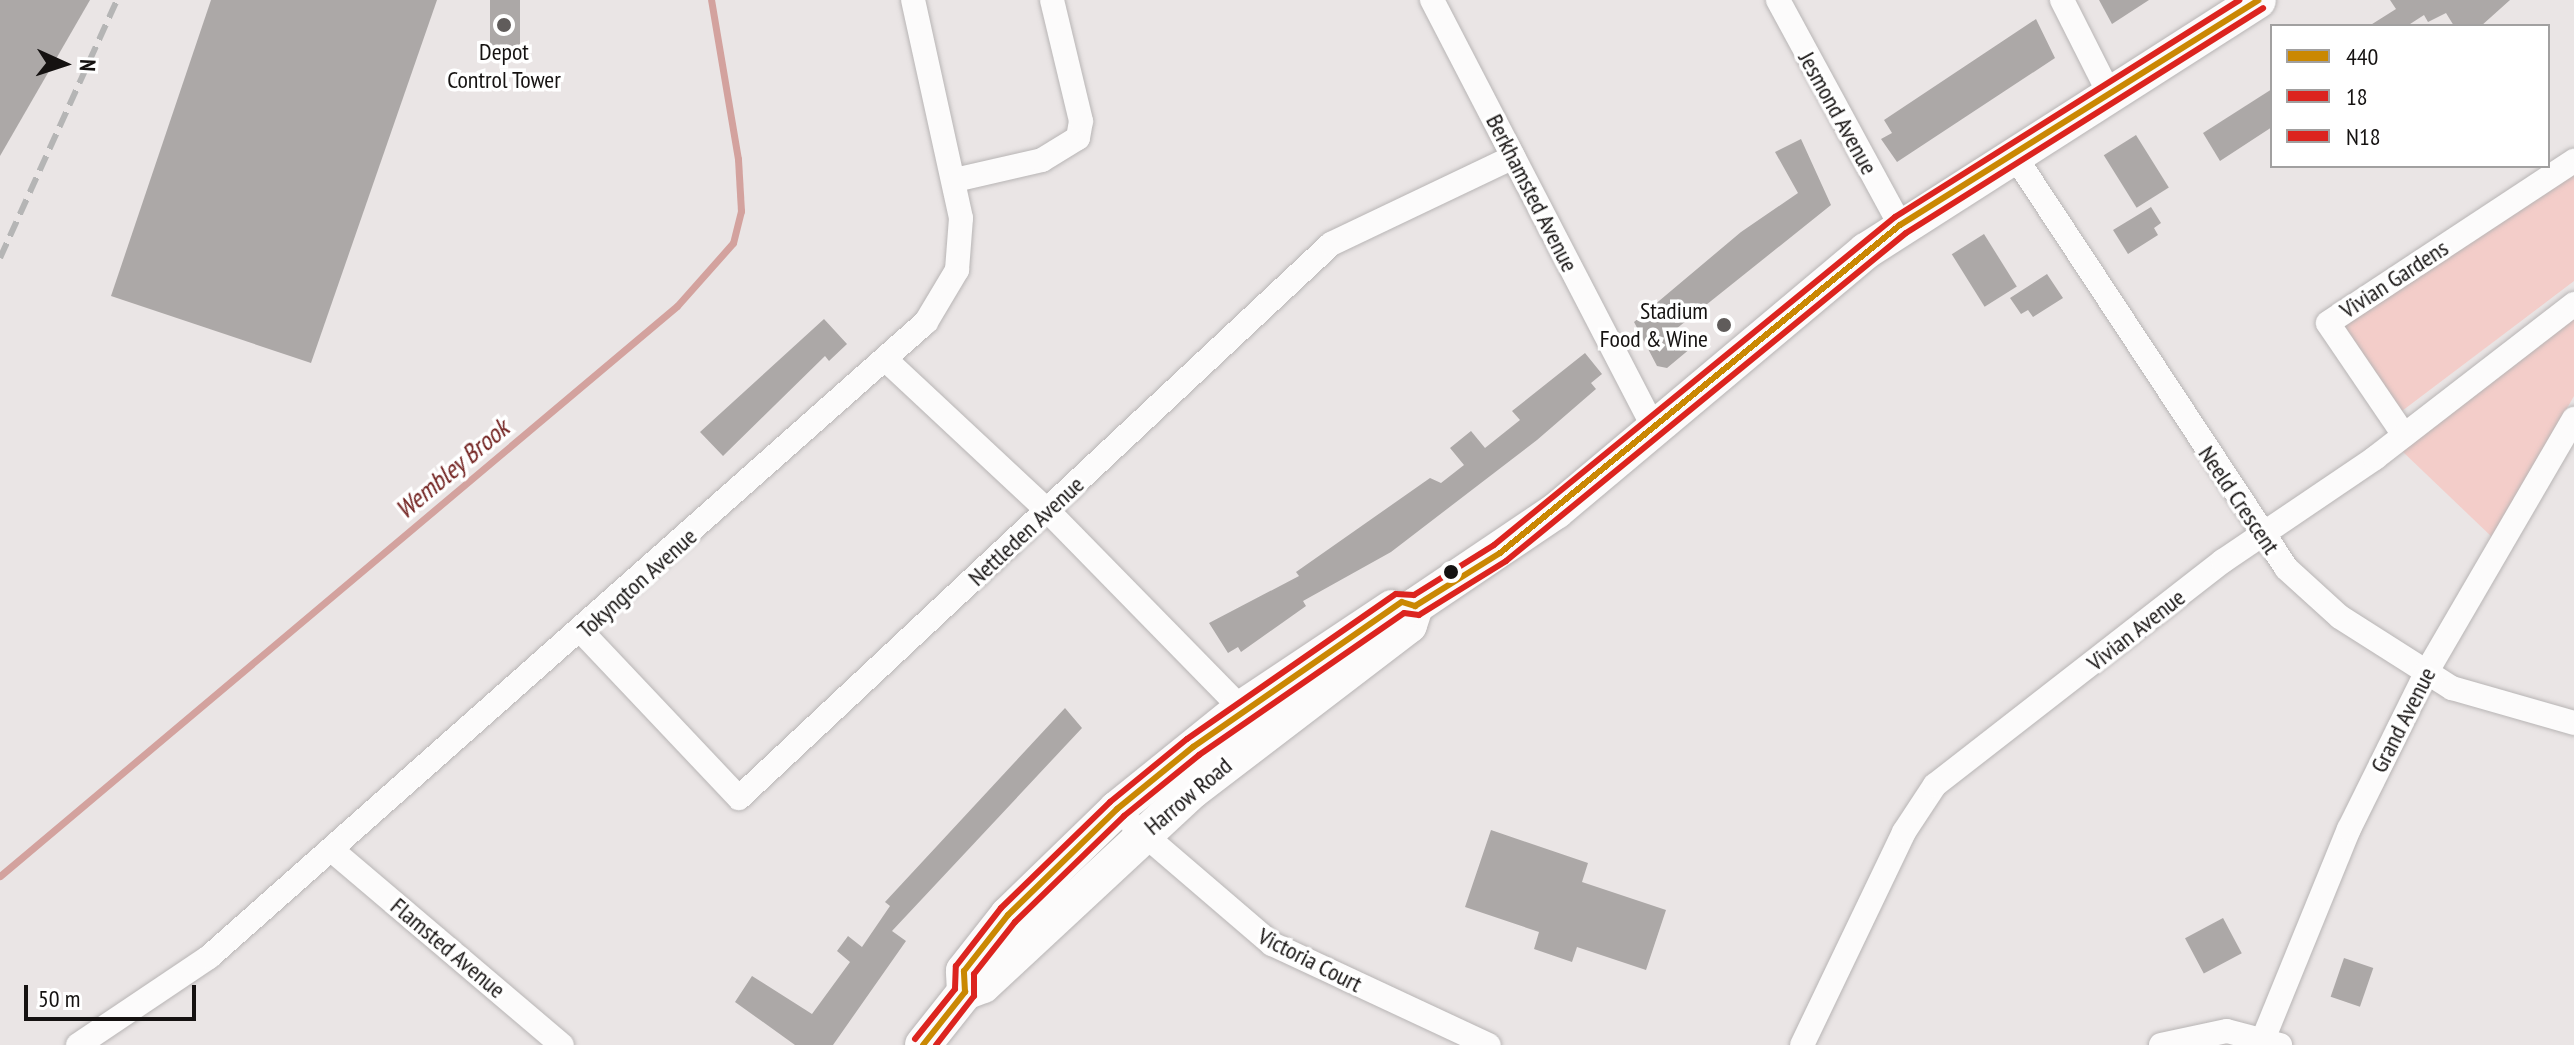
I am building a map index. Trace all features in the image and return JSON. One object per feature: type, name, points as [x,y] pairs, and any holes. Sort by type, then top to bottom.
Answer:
[{"type":"main road","name":"Harrow Road","points":[[965,992],[964,971],[1008,915],[1117,809],[1254,720],[1402,602],[1415,606],[1556,511],[1900,225],[2108,91],[2258,0]]},
{"type":"main road","name":"Harrow Road","points":[[923,1045],[965,992],[983,985],[1143,834],[1254,720]]},
{"type":"street","name":"Tokyngton Avenue","points":[[78,1045],[191,972],[333,851],[926,322],[957,270],[961,218],[913,0]]},
{"type":"street","points":[[955,180],[1042,160],[1078,138],[1081,121],[1052,0]]},
{"type":"street","name":"Berkhamsted Avenue","points":[[1432,0],[1654,428]]},
{"type":"street","name":"Jesmond Avenue","points":[[1778,0],[1900,225]]},
{"type":"street","points":[[2062,0],[2108,91]]},
{"type":"street","name":"Neeld Crescent","points":[[2012,152],[2099,291],[2286,568],[2340,617],[2426,673],[2496,705],[2574,723]]},
{"type":"street","name":"Nettleden Avenue","points":[[582,632],[739,798],[1331,244],[1513,157]]},
{"type":"street","name":"Vivian Gardens","points":[[2404,435],[2328,323],[2574,161]]},
{"type":"street","name":"Vivian Avenue","points":[[1802,1045],[1904,832],[1935,785],[2261,534],[2404,435],[2574,304]]},
{"type":"street","points":[[886,360],[1048,511],[1254,720]]},
{"type":"street","name":"Grand Avenue","points":[[2272,1041],[2349,829],[2426,673],[2574,419]]},
{"type":"street","name":"Victoria Court","points":[[1117,809],[1272,944],[1489,1045]]},
{"type":"street","name":"Flamsted Avenue","points":[[333,851],[562,1045]]},
{"type":"street","points":[[2161,1045],[2199,1032],[2272,1041]]},
{"type":"shaded area","points":[[2574,170],[2574,281],[2398,414],[2338,324]]},
{"type":"shaded area","points":[[2574,316],[2574,396],[2493,538],[2402,451]]},
{"type":"building","points":[[0,0],[90,0],[0,156]]},
{"type":"building","points":[[211,0],[437,0],[311,363],[111,296]]},
{"type":"building","name":"Depot Control Tower","points":[[490,0],[520,0],[520,50],[490,50]]},
{"type":"building","points":[[2099,0],[2149,0],[2112,24]]},
{"type":"building","points":[[2390,0],[2510,0],[2483,24],[2453,24],[2446,13],[2428,22],[2424,15],[2410,24],[2372,24],[2396,9]]},
{"type":"building","points":[[2036,19],[2055,58],[1897,162],[1881,139],[1892,133],[1884,120]]},
{"type":"building","points":[[2270,90],[2270,128],[2220,161],[2203,133]]},
{"type":"building","points":[[2136,135],[2169,188],[2137,208],[2104,155]]},
{"type":"building","points":[[1801,139],[1831,205],[1676,329],[1691,348],[1667,368],[1657,366],[1634,322],[1741,232],[1798,193],[1775,152]]},
{"type":"building","points":[[2151,207],[2161,223],[2154,228],[2158,235],[2128,254],[2113,230]]},
{"type":"building","points":[[1984,234],[2017,287],[1985,307],[1952,254]]},
{"type":"building","points":[[2047,274],[2063,298],[2033,317],[2028,310],[2021,314],[2010,298]]},
{"type":"building","points":[[824,319],[847,344],[829,361],[825,356],[723,456],[700,432]]},
{"type":"building","points":[[1585,353],[1602,374],[1591,383],[1596,389],[1537,440],[1391,552],[1303,601],[1306,606],[1241,652],[1238,647],[1228,653],[1209,623],[1299,576],[1296,572],[1430,478],[1441,483],[1464,465],[1450,448],[1471,431],[1485,448],[1520,420],[1512,411]]},
{"type":"building","points":[[1065,708],[1082,728],[892,931],[906,941],[833,1045],[795,1045],[735,1002],[752,976],[812,1014],[850,962],[837,951],[848,936],[862,947],[890,906],[885,902]]},
{"type":"building","points":[[1491,830],[1588,863],[1582,882],[1666,910],[1646,970],[1577,947],[1572,962],[1534,949],[1539,932],[1465,907]]},
{"type":"building","points":[[2223,918],[2242,953],[2204,974],[2185,938]]},
{"type":"building","points":[[2344,958],[2373,968],[2360,1007],[2331,997]]},
{"type":"waterway","name":"Wembley Brook","points":[[0,876],[677,306],[733,243],[741,211],[738,159],[711,0]]},
{"type":"railway","points":[[0,258],[117,0]]},
{"type":"transit line","name":"N18","points":[[915,1039],[955,989],[956,966],[1001,908],[1110,802],[1187,739],[1396,594],[1414,595],[1494,545],[1895,217],[2239,0]]},
{"type":"transit line","name":"440","points":[[923,1045],[965,992],[964,971],[1008,915],[1117,809],[1193,747],[1402,602],[1415,606],[1500,553],[1900,225],[2258,0]]},
{"type":"transit line","name":"18","points":[[936,1045],[974,996],[974,974],[1015,922],[1124,816],[1199,755],[1404,613],[1419,615],[1506,561],[1906,233],[2263,8]]},
{"type":"place","name":"Depot Control Tower","points":[[504,25]]},
{"type":"place","name":"Stadium Food & Wine","points":[[1724,325]]}]
